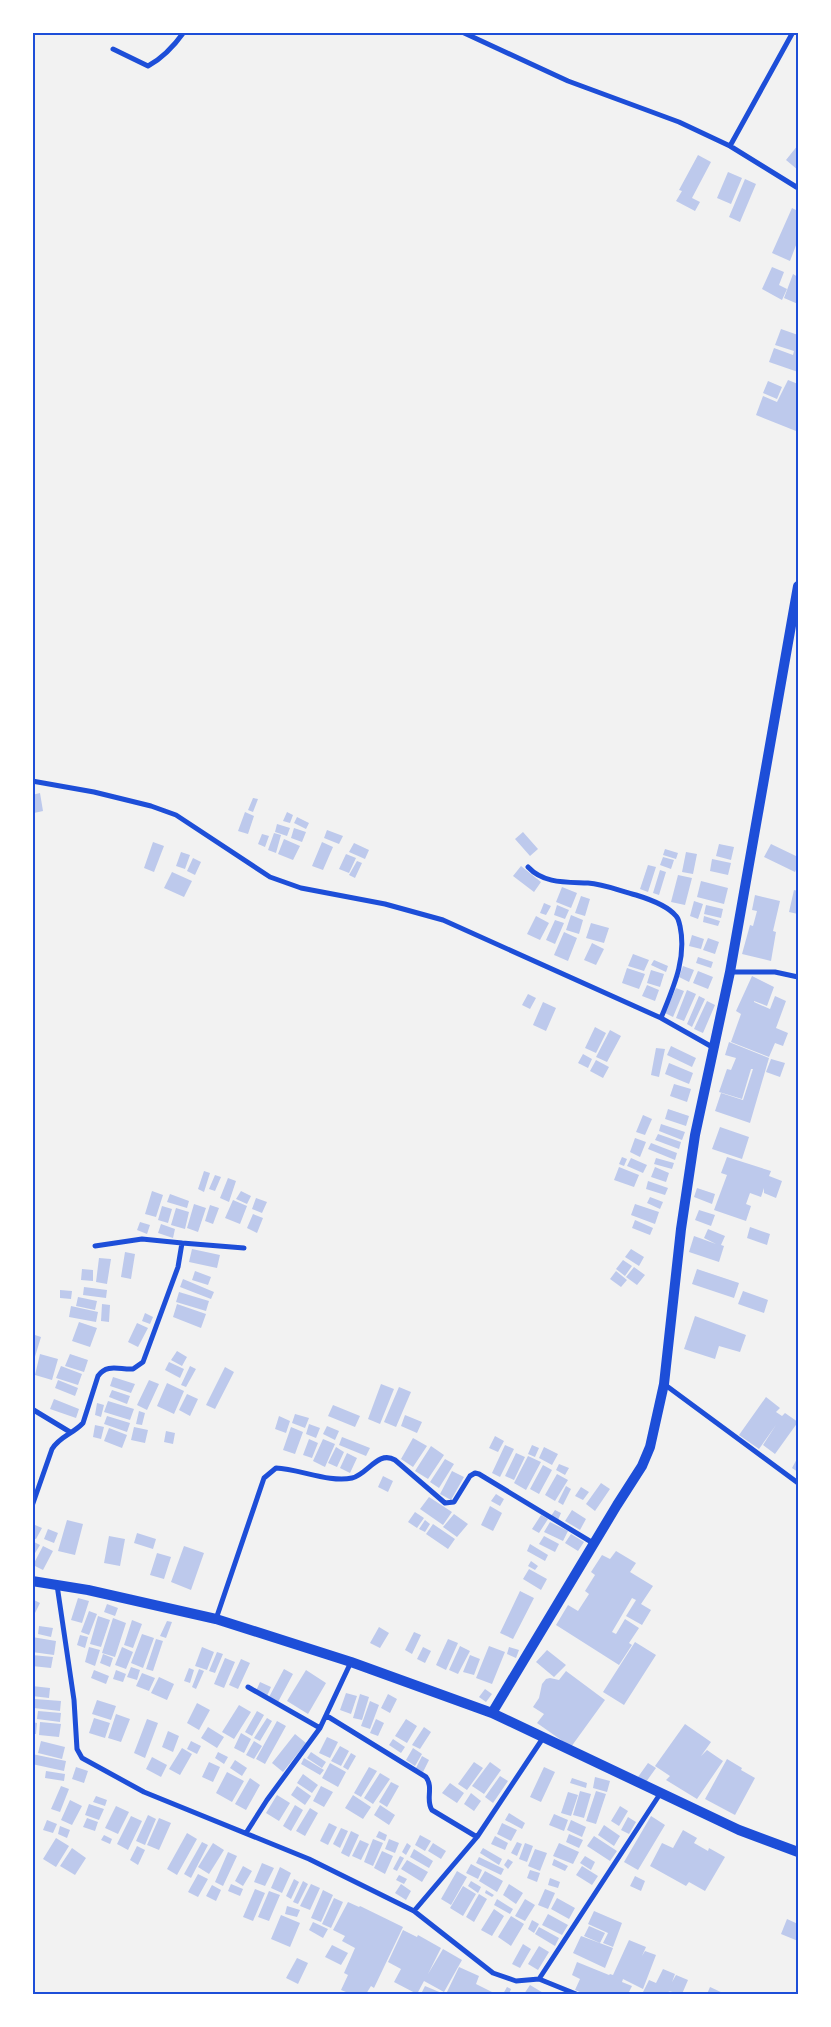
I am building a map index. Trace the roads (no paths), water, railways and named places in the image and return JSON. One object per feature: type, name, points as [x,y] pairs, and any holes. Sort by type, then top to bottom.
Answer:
[{"type":"main road","points":[[492,1713],[647,1458],[664,1384],[682,1220],[695,1136],[730,972],[798,586]]},
{"type":"main road","points":[[32,1581],[216,1619],[351,1662],[492,1713],[739,1830],[798,1852]]},
{"type":"street","points":[[113,49],[148,66],[159,60],[184,32]]},
{"type":"street","points":[[462,32],[568,81],[680,122],[730,146],[798,188]]},
{"type":"street","points":[[730,146],[793,32]]},
{"type":"street","points":[[32,781],[103,794],[151,806],[176,815],[270,877],[285,883],[386,904],[443,920],[661,1018],[714,1048]]},
{"type":"street","points":[[528,867],[534,874],[546,880],[590,883],[640,897],[669,910],[678,917],[682,937],[682,954],[674,985],[661,1018]]},
{"type":"street","points":[[730,972],[775,972],[798,977]]},
{"type":"street","points":[[95,1246],[142,1239],[244,1248]]},
{"type":"street","points":[[32,1506],[52,1450],[57,1442],[79,1428],[85,1418],[101,1371],[110,1367],[133,1370],[143,1362],[178,1267],[182,1243]]},
{"type":"street","points":[[664,1384],[798,1483]]},
{"type":"street","points":[[32,1409],[70,1432]]},
{"type":"street","points":[[216,1619],[264,1478],[276,1468],[344,1479],[360,1475],[380,1459],[388,1457],[395,1460],[445,1502],[450,1504],[454,1502],[470,1476],[479,1474],[594,1543]]},
{"type":"street","points":[[57,1585],[74,1700],[77,1749],[82,1758],[144,1792],[246,1832],[310,1860],[414,1911],[493,1973],[516,1981],[539,1979],[576,1994]]},
{"type":"street","points":[[246,1832],[320,1728],[351,1662]]},
{"type":"street","points":[[248,1687],[320,1728]]},
{"type":"street","points":[[326,1716],[426,1777],[431,1787],[429,1805],[432,1810],[477,1838]]},
{"type":"street","points":[[414,1911],[477,1838],[544,1737]]},
{"type":"street","points":[[539,1979],[660,1794]]}]
